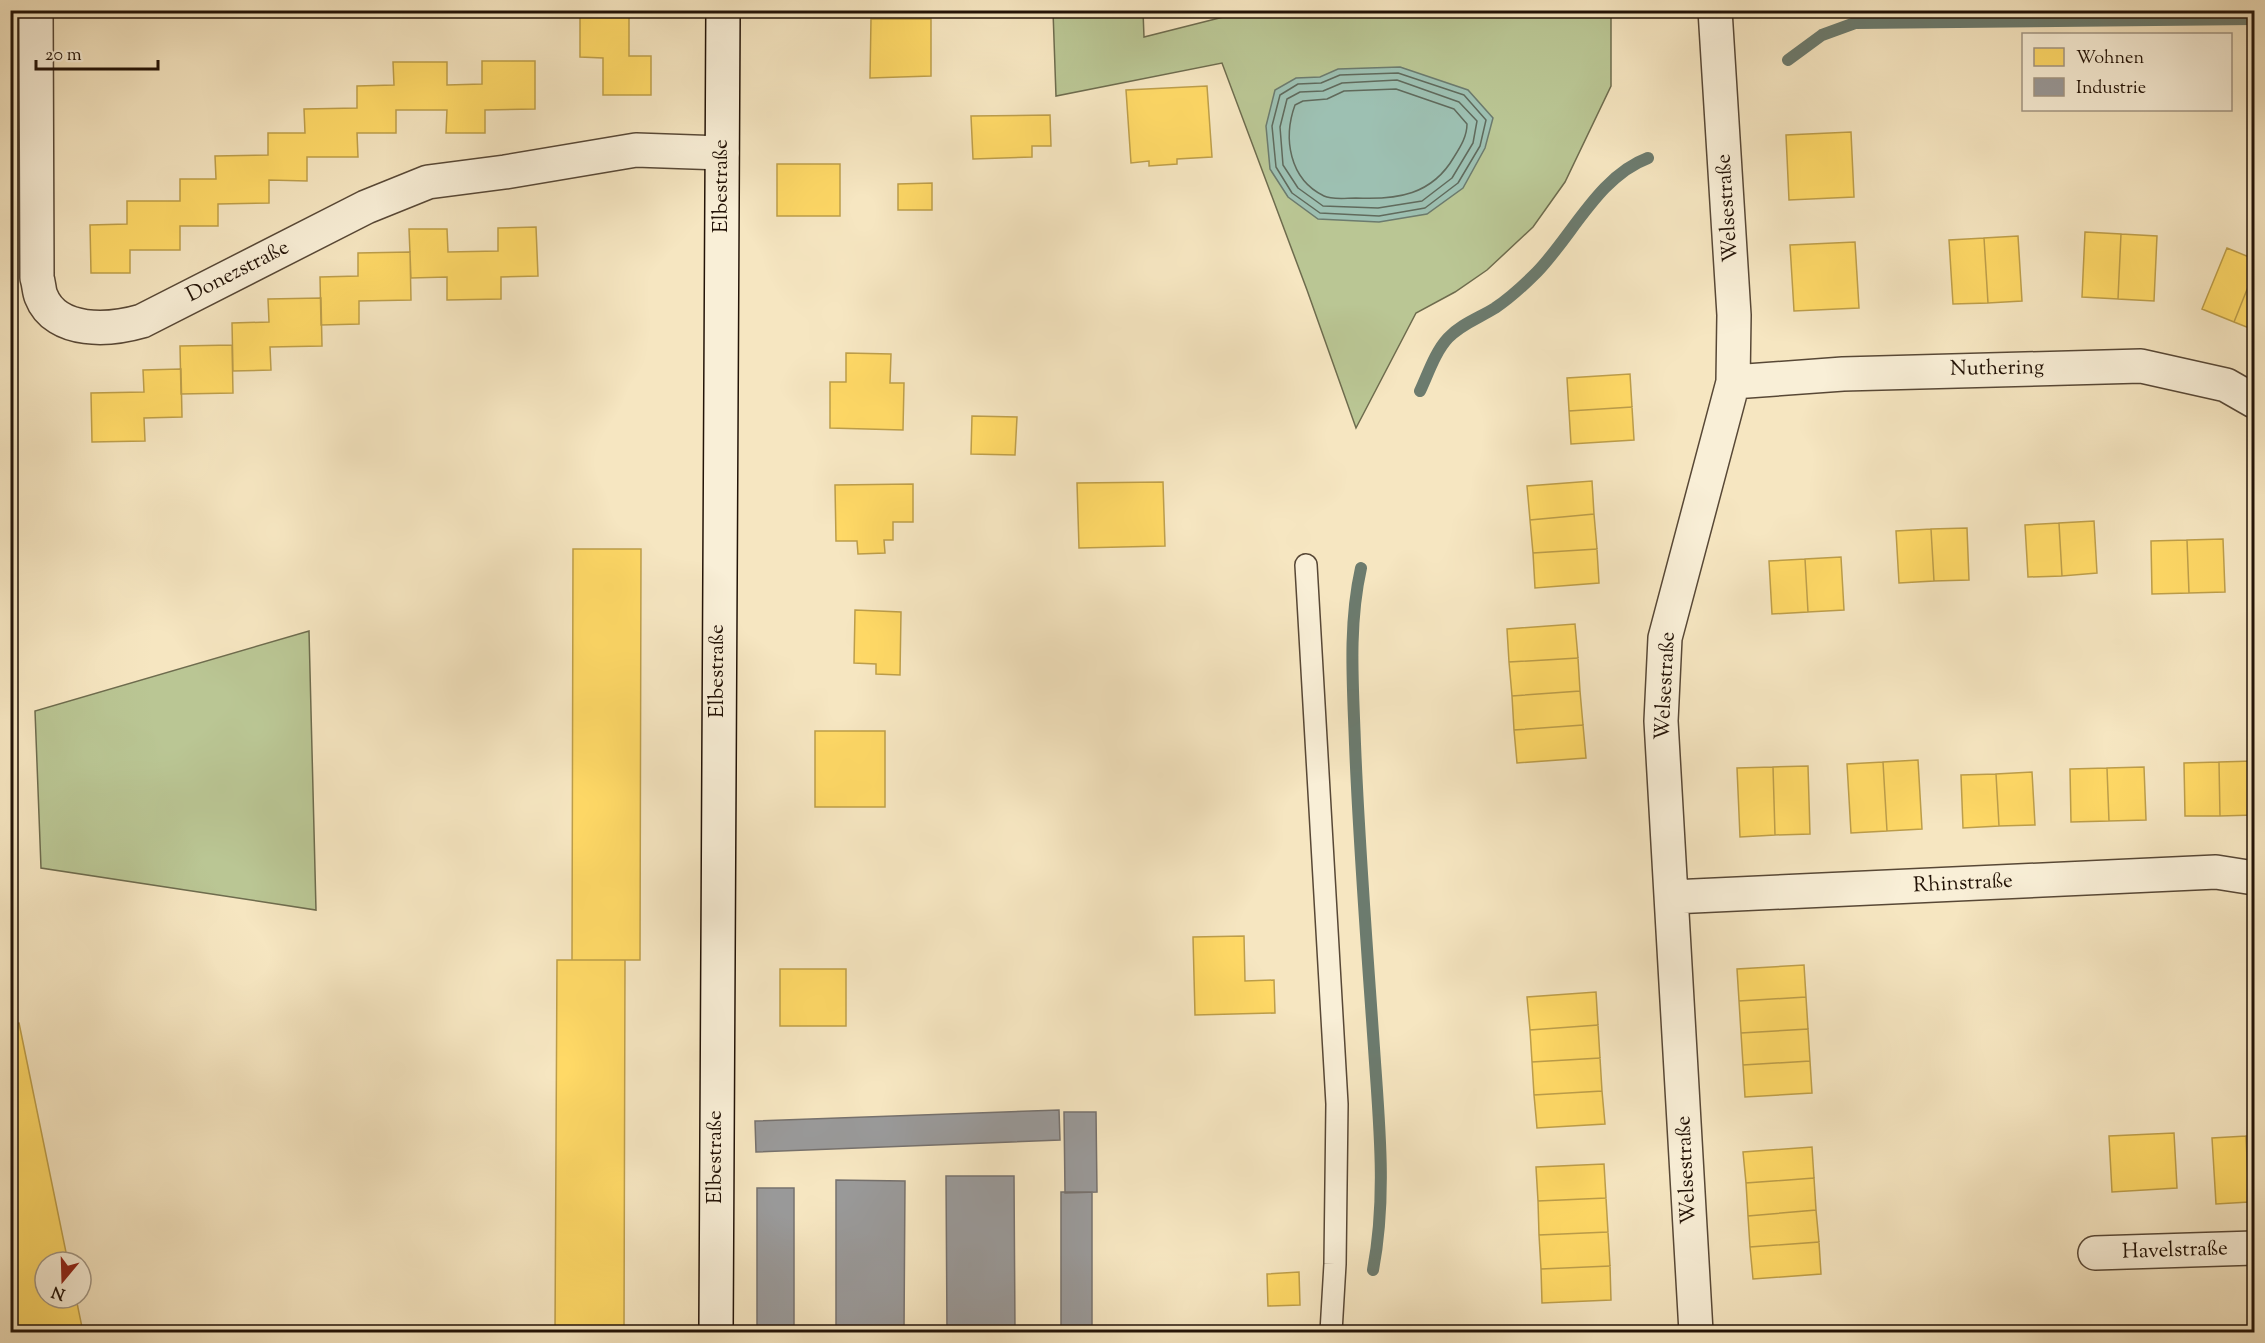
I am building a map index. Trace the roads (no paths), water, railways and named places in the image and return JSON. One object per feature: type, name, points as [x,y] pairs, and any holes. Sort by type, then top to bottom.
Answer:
[{"type":"street","name":"Donezstraße","points":[[36,10],[37,278],[42,297],[51,310],[67,322],[84,327],[128,325],[142,321],[366,207],[428,182],[505,172],[636,150],[722,153]]},
{"type":"street","name":"Elbestraße","points":[[716,1332],[723,10]]},
{"type":"street","name":"Welsestraße","points":[[1696,1332],[1661,721],[1665,638],[1733,381],[1734,315],[1715,10]]},
{"type":"street","name":"Nuthering","points":[[1733,381],[1843,374],[2141,366],[2226,386],[2254,401]]},
{"type":"street","name":"Rhinstraße","points":[[1672,897],[2216,872],[2254,878]]},
{"type":"street","name":"Havelstraße","points":[[2095,1253],[2254,1248]]},
{"type":"lane","points":[[1306,565],[1336,1104],[1335,1264],[1331,1332]]},
{"type":"water","points":[[1400,67],[1468,90],[1493,118],[1485,148],[1463,188],[1427,214],[1379,222],[1318,219],[1288,197],[1270,169],[1266,126],[1275,90],[1296,78],[1320,77],[1338,69]]},
{"type":"waterway","points":[[1788,60],[1822,35],[1855,23],[2254,19]]},
{"type":"waterway","points":[[1420,391],[1436,356],[1448,338],[1464,325],[1501,304],[1522,286],[1550,258],[1601,192],[1615,178],[1648,158]]},
{"type":"waterway","points":[[1361,568],[1354,612],[1353,678],[1363,896],[1381,1159],[1380,1215],[1373,1270]]}]
